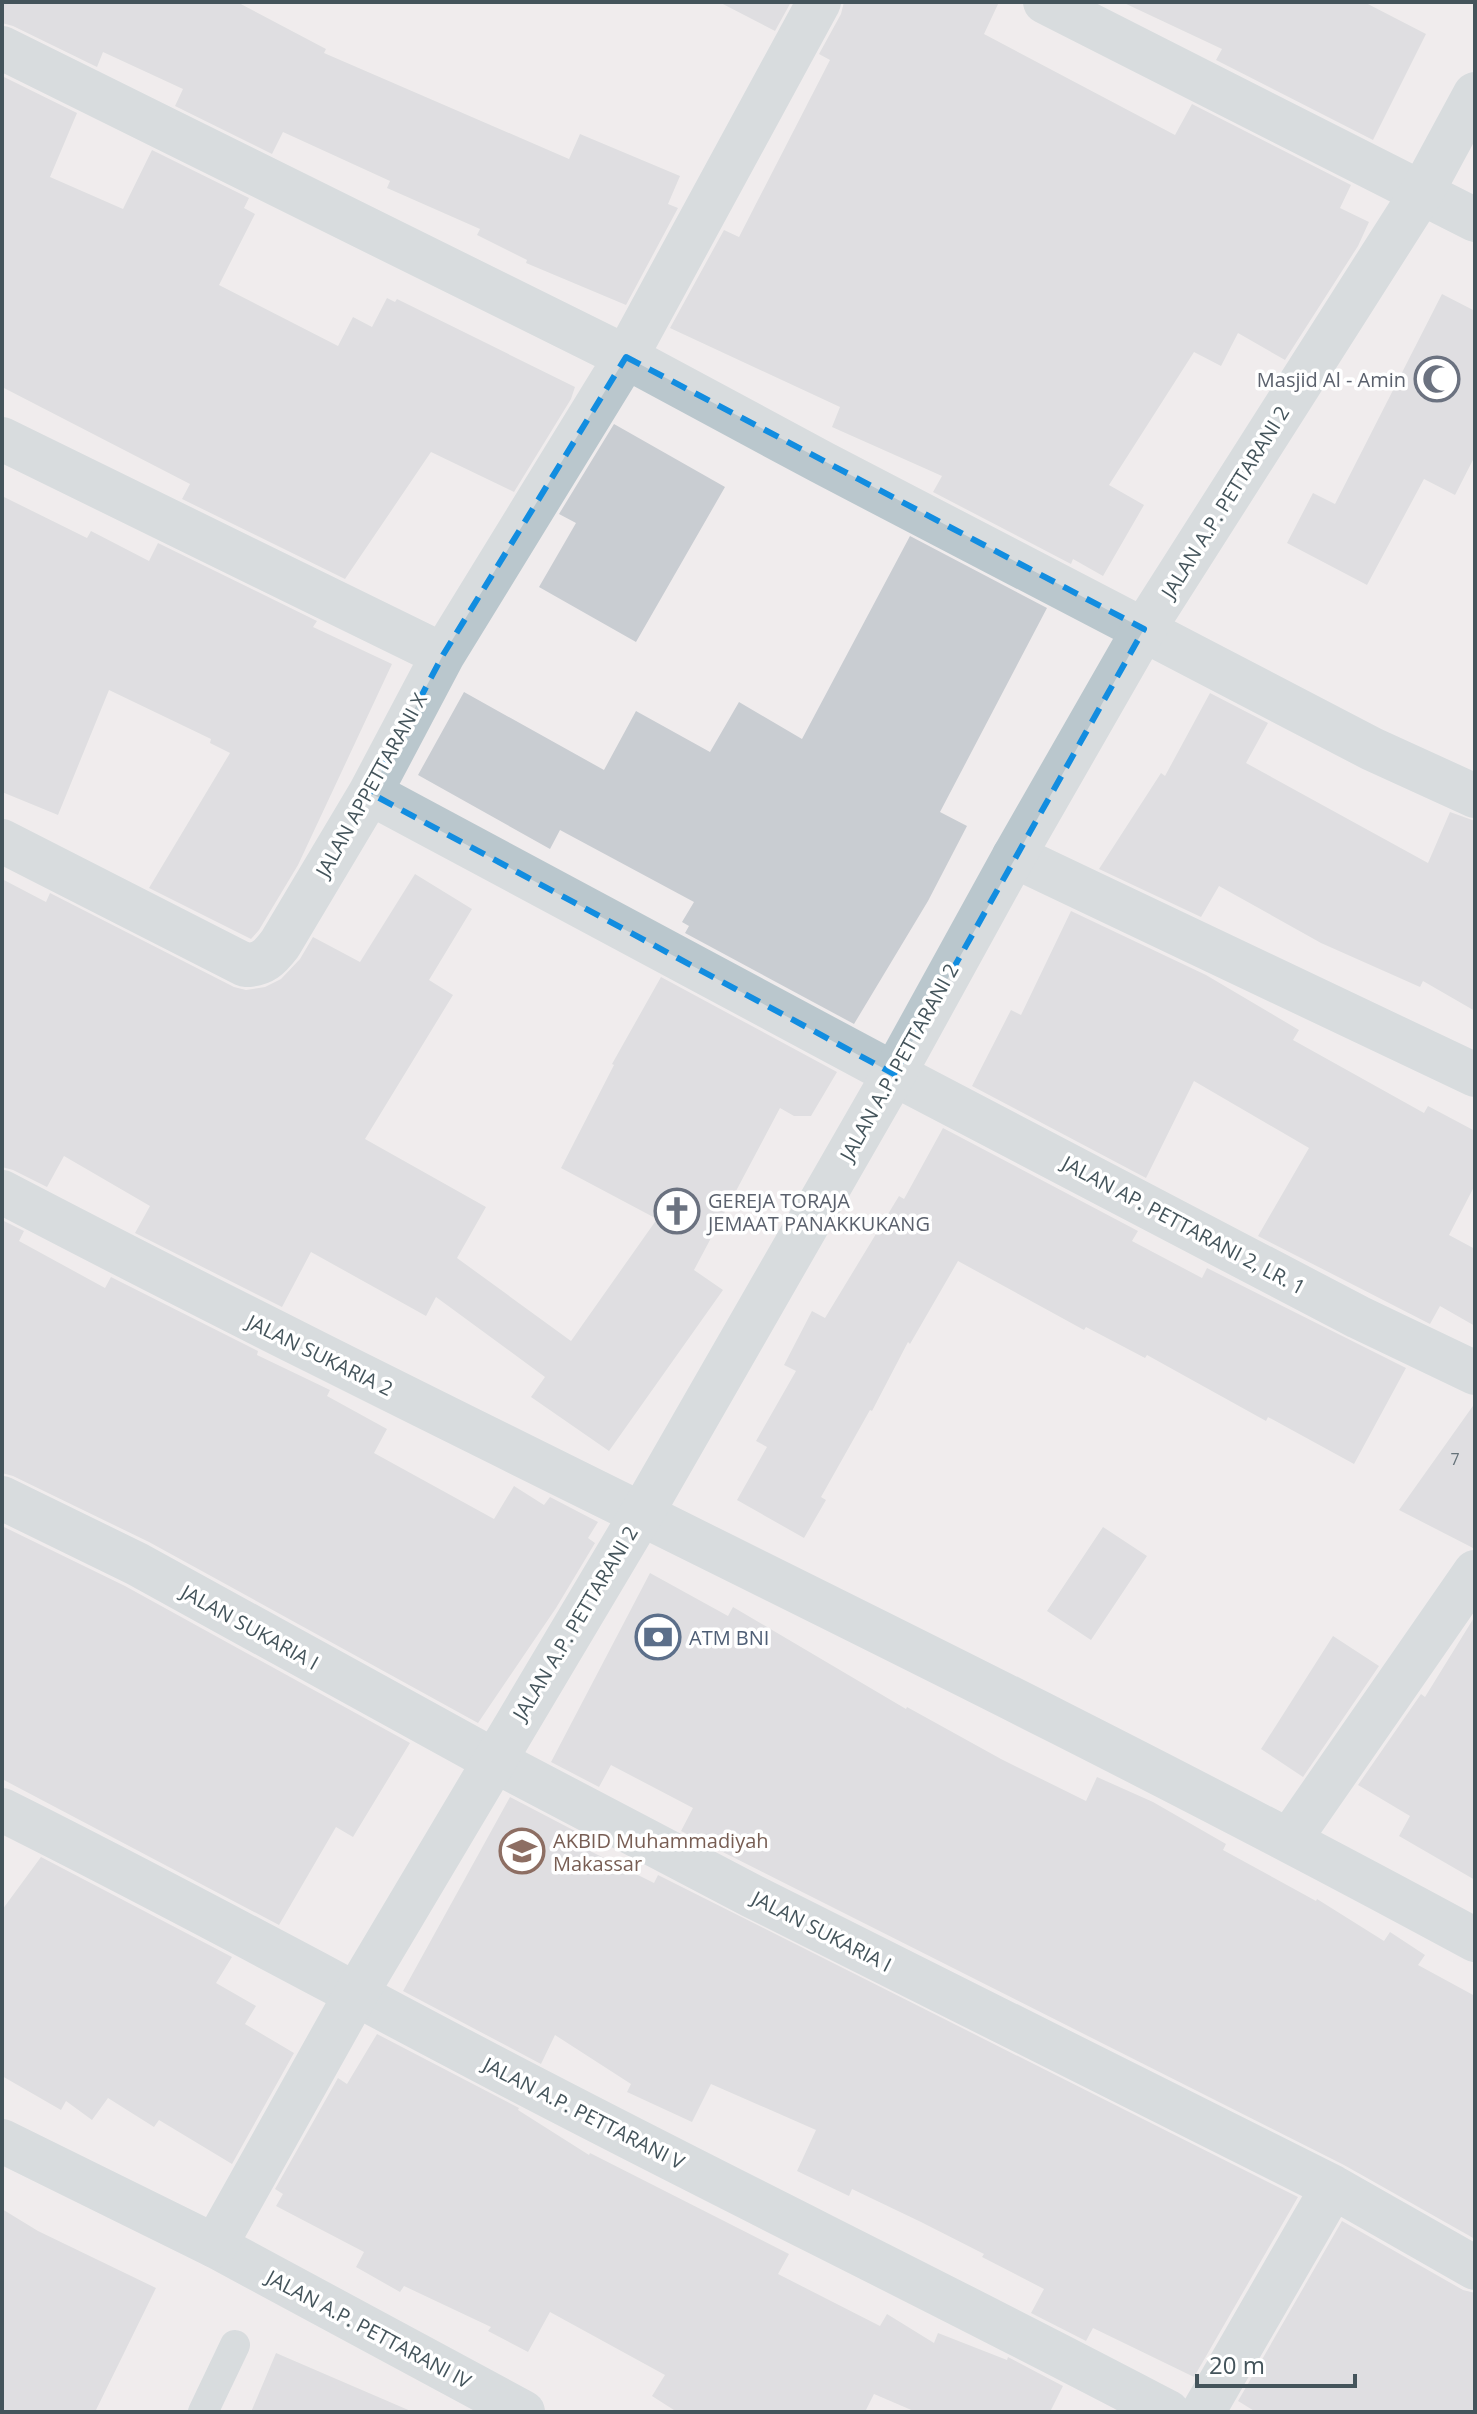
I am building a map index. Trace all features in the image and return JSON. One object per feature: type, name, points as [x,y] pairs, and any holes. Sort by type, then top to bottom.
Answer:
[{"type":"street","name":"JALAN APPETTARANI X","points":[[2,841],[245,965],[268,960],[370,793],[443,655],[626,357],[819,2]]},
{"type":"street","points":[[1045,2],[1475,220]]},
{"type":"street","points":[[2,48],[626,357],[1372,749],[1475,796]]},
{"type":"street","name":"JALAN A.P. PETTARANI 2","points":[[215,2246],[356,1994],[642,1513],[1144,629],[1422,192],[1475,94]]},
{"type":"street","points":[[2,439],[443,655]]},
{"type":"street","name":"JALAN AP. PETTARANI 2, LR. 1","points":[[370,793],[894,1074],[1358,1317],[1475,1373]]},
{"type":"street","points":[[1014,856],[1475,1075]]},
{"type":"street","name":"JALAN SUKARIA 2","points":[[2,1192],[220,1306],[642,1513],[1290,1839],[1475,1940]]},
{"type":"street","name":"JALAN SUKARIA I","points":[[2,1498],[137,1564],[493,1760],[752,1896],[1333,2187],[1475,2268]]},
{"type":"street","points":[[1290,1839],[1475,1572]]},
{"type":"street","name":"JALAN A.P. PETTARANI V","points":[[2,1810],[500,2071],[886,2265],[1168,2412]]},
{"type":"street","name":"JALAN A.P. PETTARANI IV","points":[[2,2141],[215,2246],[523,2412]]},
{"type":"street","points":[[1203,2412],[1333,2187]]},
{"type":"lane","points":[[203,2412],[235,2345]]},
{"type":"highlighted area","points":[[626,357],[1144,629],[894,1074],[370,793],[443,655]]},
{"type":"building","points":[[2,2],[237,2],[326,49],[324,53],[569,159],[580,134],[680,176],[668,204],[678,208],[626,305],[526,263],[527,260],[477,235],[480,229],[387,188],[390,181],[283,132],[272,154],[175,106],[183,89],[103,52],[97,67],[2,23]]},
{"type":"building","points":[[719,2],[791,2],[775,31]]},
{"type":"building","points":[[844,2],[999,2],[984,34],[1175,135],[1192,104],[1351,185],[1340,208],[1369,222],[1358,246],[1285,360],[1238,333],[1221,366],[1194,352],[1109,485],[1144,505],[1103,576],[1073,559],[1071,564],[933,492],[942,476],[832,427],[840,407],[670,328],[724,230],[739,237],[830,60],[819,54],[841,14]]},
{"type":"building","points":[[1122,2],[1364,2],[1426,34],[1373,140],[1216,60],[1222,49]]},
{"type":"building","points":[[2,76],[77,113],[50,177],[123,209],[152,150],[249,198],[244,208],[255,214],[219,285],[338,346],[353,317],[372,327],[387,298],[395,302],[397,299],[575,387],[571,399],[514,492],[431,452],[345,579],[182,499],[190,484],[2,387]]},
{"type":"building","points":[[1442,294],[1475,311],[1475,456],[1455,495],[1424,479],[1367,585],[1287,543],[1313,493],[1335,504]]},
{"type":"building","points":[[614,424],[725,487],[636,642],[539,587],[576,523],[559,514]]},
{"type":"building","points":[[2,496],[87,538],[91,531],[149,561],[158,543],[317,621],[313,627],[392,664],[298,865],[251,939],[149,888],[230,753],[210,743],[211,739],[109,690],[58,815],[2,792]]},
{"type":"building","points":[[910,536],[1047,608],[940,812],[967,826],[928,901],[854,1024],[685,933],[689,926],[682,922],[694,902],[560,830],[550,849],[418,775],[464,692],[604,770],[636,711],[710,752],[739,702],[802,739]]},
{"type":"building","points":[[1210,693],[1268,723],[1246,763],[1428,863],[1450,812],[1475,821],[1475,1011],[1423,981],[1420,987],[1321,943],[1219,886],[1201,917],[1099,869],[1161,773],[1165,776]]},
{"type":"building","points":[[415,874],[472,909],[429,980],[453,995],[365,1139],[486,1207],[457,1258],[571,1341],[657,1219],[561,1168],[612,1064],[661,977],[837,1072],[811,1116],[794,1116],[780,1108],[694,1270],[723,1290],[609,1451],[531,1397],[545,1377],[436,1297],[426,1316],[311,1252],[282,1307],[135,1233],[150,1206],[64,1156],[47,1187],[2,1167],[2,879],[46,902],[50,893],[234,987],[246,990],[265,987],[281,979],[300,959],[313,937],[360,962]]},
{"type":"building","points":[[1071,911],[1206,975],[1299,1030],[1293,1040],[1424,1113],[1428,1106],[1475,1131],[1475,1185],[1449,1235],[1475,1249],[1475,1326],[1440,1306],[1430,1324],[1258,1236],[1309,1148],[1194,1081],[1146,1178],[972,1086],[1011,1010],[1021,1015]]},
{"type":"building","points":[[943,1128],[1138,1231],[1132,1241],[1202,1278],[1207,1268],[1406,1368],[1354,1464],[1268,1417],[1266,1421],[1147,1355],[1145,1358],[1086,1327],[1084,1330],[958,1261],[910,1344],[908,1342],[821,1497],[826,1500],[804,1538],[737,1500],[767,1447],[756,1441],[796,1371],[784,1365],[812,1311],[825,1318],[899,1196],[904,1199]]},
{"type":"building","points":[[2,1220],[24,1231],[19,1241],[105,1288],[111,1277],[330,1390],[327,1396],[387,1429],[374,1453],[494,1519],[514,1486],[544,1505],[550,1497],[598,1522],[588,1538],[595,1543],[556,1608],[478,1723],[149,1542],[2,1473]]},
{"type":"building","points":[[1475,1403],[1475,1547],[1473,1548],[1399,1510]]},
{"type":"building","points":[[2,1526],[125,1586],[410,1743],[353,1837],[336,1827],[279,1925],[2,1779]]},
{"type":"building","points":[[1103,1527],[1147,1556],[1091,1640],[1047,1611]]},
{"type":"building","points":[[650,1573],[728,1616],[733,1607],[906,1709],[1086,1801],[1097,1777],[1153,1802],[1226,1844],[1223,1850],[1317,1899],[1384,1941],[1390,1932],[1425,1955],[1418,1965],[1475,1996],[1475,2239],[1344,2165],[681,1831],[693,1808],[611,1765],[599,1787],[551,1762]]},
{"type":"building","points":[[1475,1616],[1475,1880],[1399,1836],[1410,1816],[1358,1785],[1421,1694],[1425,1697]]},
{"type":"building","points":[[1333,1636],[1379,1666],[1303,1777],[1261,1749]]},
{"type":"building","points":[[510,1797],[575,1831],[570,1841],[654,1883],[658,1875],[1298,2197],[1194,2377],[1093,2328],[1086,2341],[1031,2313],[1044,2289],[982,2257],[984,2254],[852,2189],[849,2196],[797,2171],[816,2130],[711,2084],[692,2122],[627,2092],[631,2084],[555,2035],[541,2064],[403,1991]]},
{"type":"building","points":[[41,1857],[232,1957],[216,1983],[256,2006],[245,2024],[294,2053],[232,2164],[159,2120],[154,2127],[108,2098],[92,2120],[66,2101],[61,2110],[2,2076],[2,1910]]},
{"type":"building","points":[[377,2034],[519,2108],[589,2155],[789,2254],[778,2274],[880,2326],[887,2314],[934,2343],[938,2333],[1007,2360],[1008,2357],[1063,2386],[1050,2412],[916,2412],[874,2394],[865,2412],[677,2412],[652,2396],[665,2375],[550,2312],[528,2352],[488,2331],[491,2327],[404,2286],[400,2292],[356,2267],[364,2252],[276,2206],[283,2194],[275,2189],[338,2078],[347,2084]]},
{"type":"building","points":[[2,2209],[38,2231],[156,2288],[95,2412],[2,2412]]},
{"type":"building","points":[[1342,2221],[1463,2290],[1475,2293],[1475,2412],[1256,2412],[1238,2401]]},
{"type":"building","points":[[276,2353],[413,2412],[251,2412]]},
{"type":"place","name":"Masjid Al - Amin","points":[[1437,379]]},
{"type":"place","name":"GEREJA TORAJA JEMAAT PANAKKUKANG","points":[[677,1211]]},
{"type":"place","name":"ATM BNI","points":[[658,1637]]},
{"type":"place","name":"AKBID Muhammadiyah Makassar","points":[[522,1851]]}]
